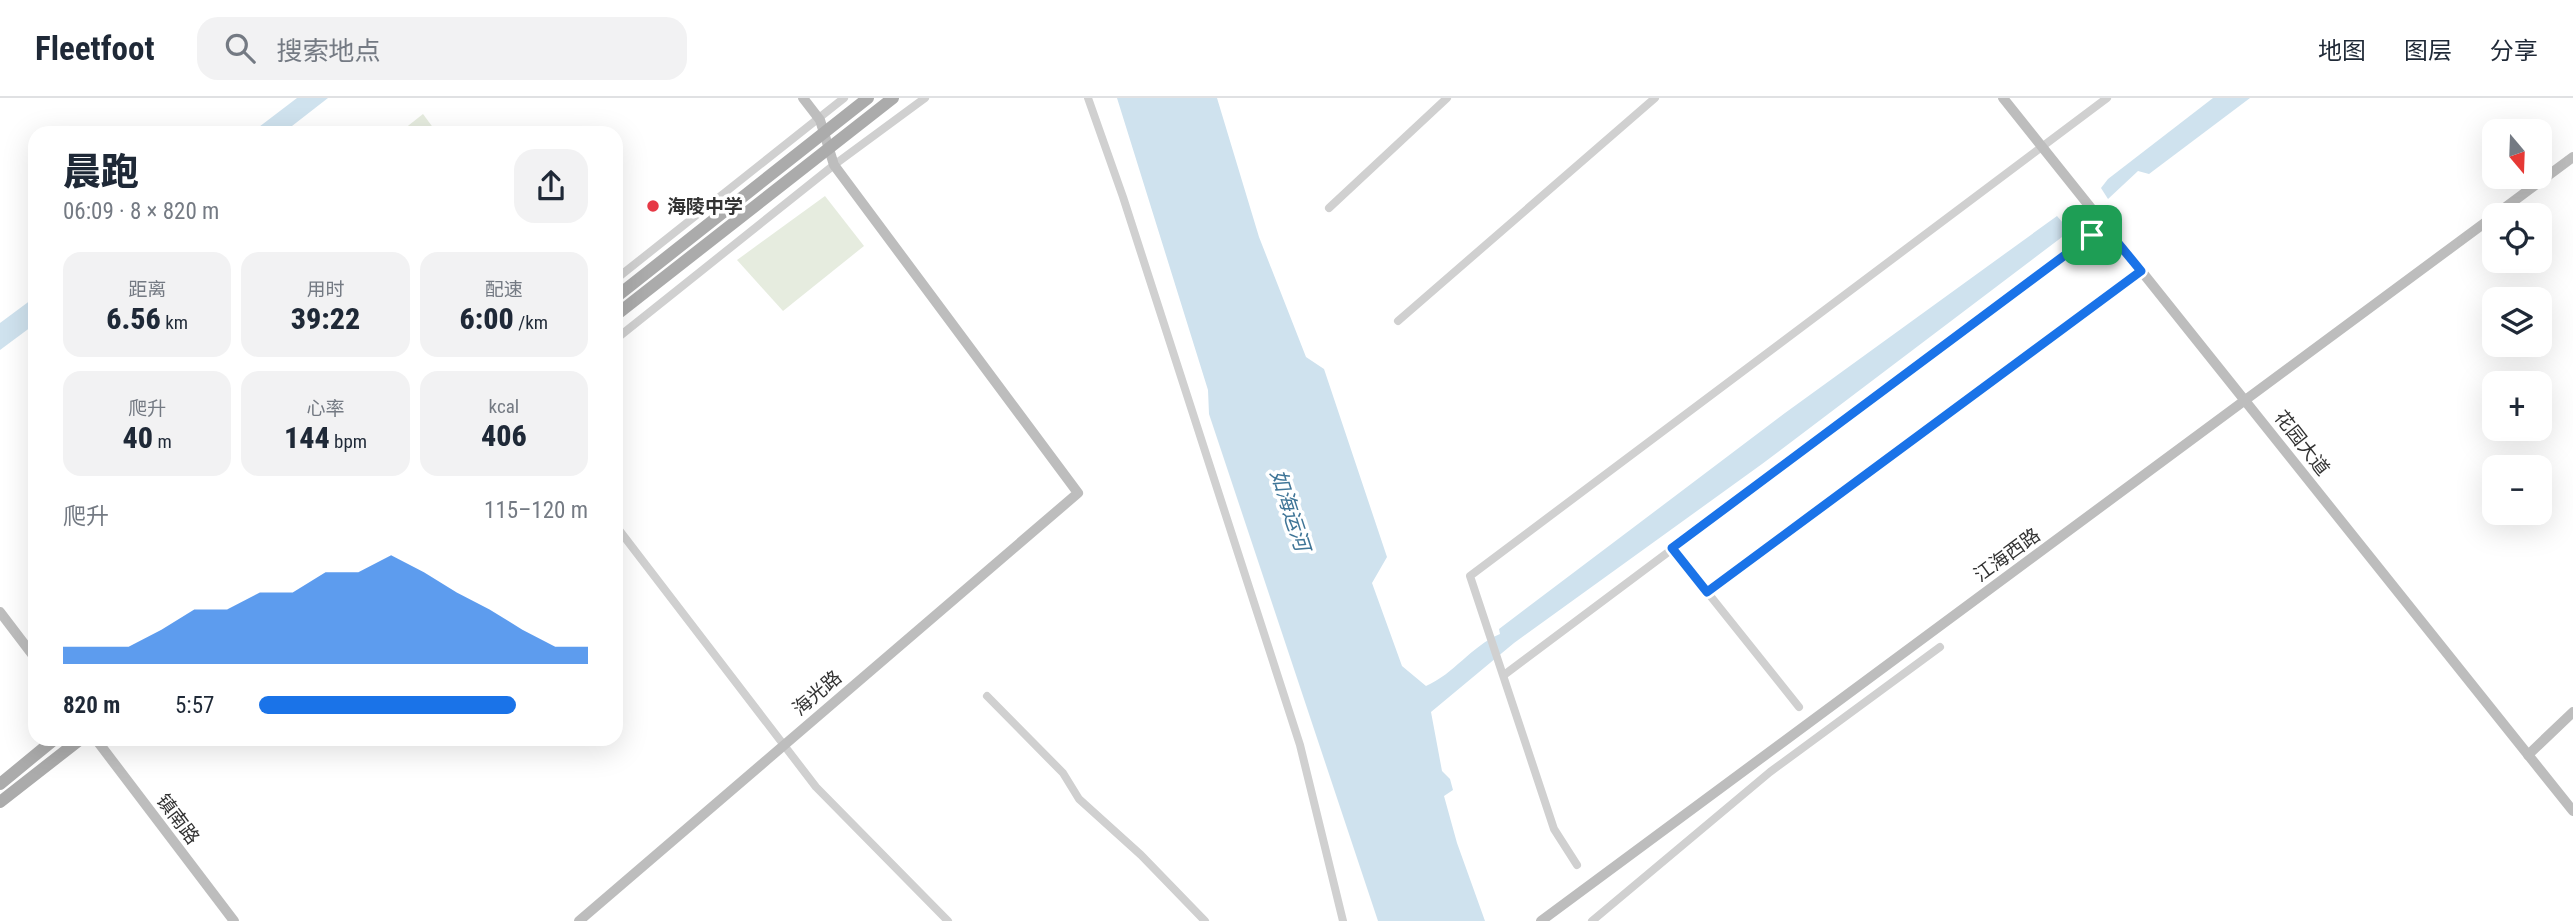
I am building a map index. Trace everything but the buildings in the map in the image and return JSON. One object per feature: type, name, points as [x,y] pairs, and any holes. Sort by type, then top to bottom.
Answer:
[{"type":"main road","points":[[623,292],[869,98]]},
{"type":"main road","points":[[623,310],[893,98]]},
{"type":"main road","points":[[0,784],[46,746]]},
{"type":"main road","points":[[0,802],[72,746]]},
{"type":"street","points":[[803,98],[820,120],[834,164]]},
{"type":"street","points":[[623,274],[820,120],[844,98]]},
{"type":"street","points":[[623,334],[834,164],[925,98]]},
{"type":"street","points":[[1088,98],[1123,197],[1300,745],[1343,921]]},
{"type":"street","points":[[1329,208],[1447,98]]},
{"type":"street","points":[[1398,321],[1654,98]]},
{"type":"street","name":"花园大道","points":[[2003,98],[2573,811]]},
{"type":"street","points":[[1577,865],[1554,829],[1470,576],[2107,98]]},
{"type":"street","name":"江海西路","points":[[2512,203],[2573,158]]},
{"type":"street","name":"海光路","points":[[579,921],[1078,493],[834,164]]},
{"type":"street","points":[[1504,675],[2104,226]]},
{"type":"street","name":"江海西路","points":[[1541,921],[2482,226]]},
{"type":"street","points":[[1707,592],[2141,271]]},
{"type":"street","points":[[623,535],[816,787],[948,921]]},
{"type":"street","points":[[1672,548],[1799,707]]},
{"type":"street","points":[[0,612],[28,650]]},
{"type":"street","points":[[1592,921],[1770,772],[1940,647]]},
{"type":"street","points":[[987,696],[1063,774],[1079,799],[1141,855],[1205,921]]},
{"type":"street","points":[[2528,755],[2573,712]]},
{"type":"street","name":"镇南路","points":[[101,746],[233,921]]},
{"type":"shaded area","points":[[423,114],[432,126],[408,126]]},
{"type":"shaded area","points":[[825,196],[864,246],[783,311],[737,260]]},
{"type":"water","points":[[297,98],[328,98],[292,126],[260,126]]},
{"type":"water","name":"如海运河","points":[[1117,98],[1217,98],[1259,237],[1306,357],[1324,369],[1387,557],[1372,583],[1402,666],[1426,686],[1445,675],[1489,639],[1500,634],[1499,629],[1785,413],[2057,216],[2070,231],[1762,464],[1514,643],[1431,712],[1442,771],[1450,779],[1453,790],[1444,796],[1457,843],[1485,921],[1378,921],[1209,414],[1208,390]]},
{"type":"water","points":[[2213,98],[2250,98],[2149,174],[2138,171],[2108,199],[2101,188],[2108,179]]},
{"type":"water","points":[[28,302],[28,329],[0,350],[0,323]]},
{"type":"place","name":"海陵中学","points":[[653,206]]},
{"type":"route","points":[[2104,226],[2141,271],[1707,592],[1672,548],[1871,397],[2092,235],[2104,226]]}]
